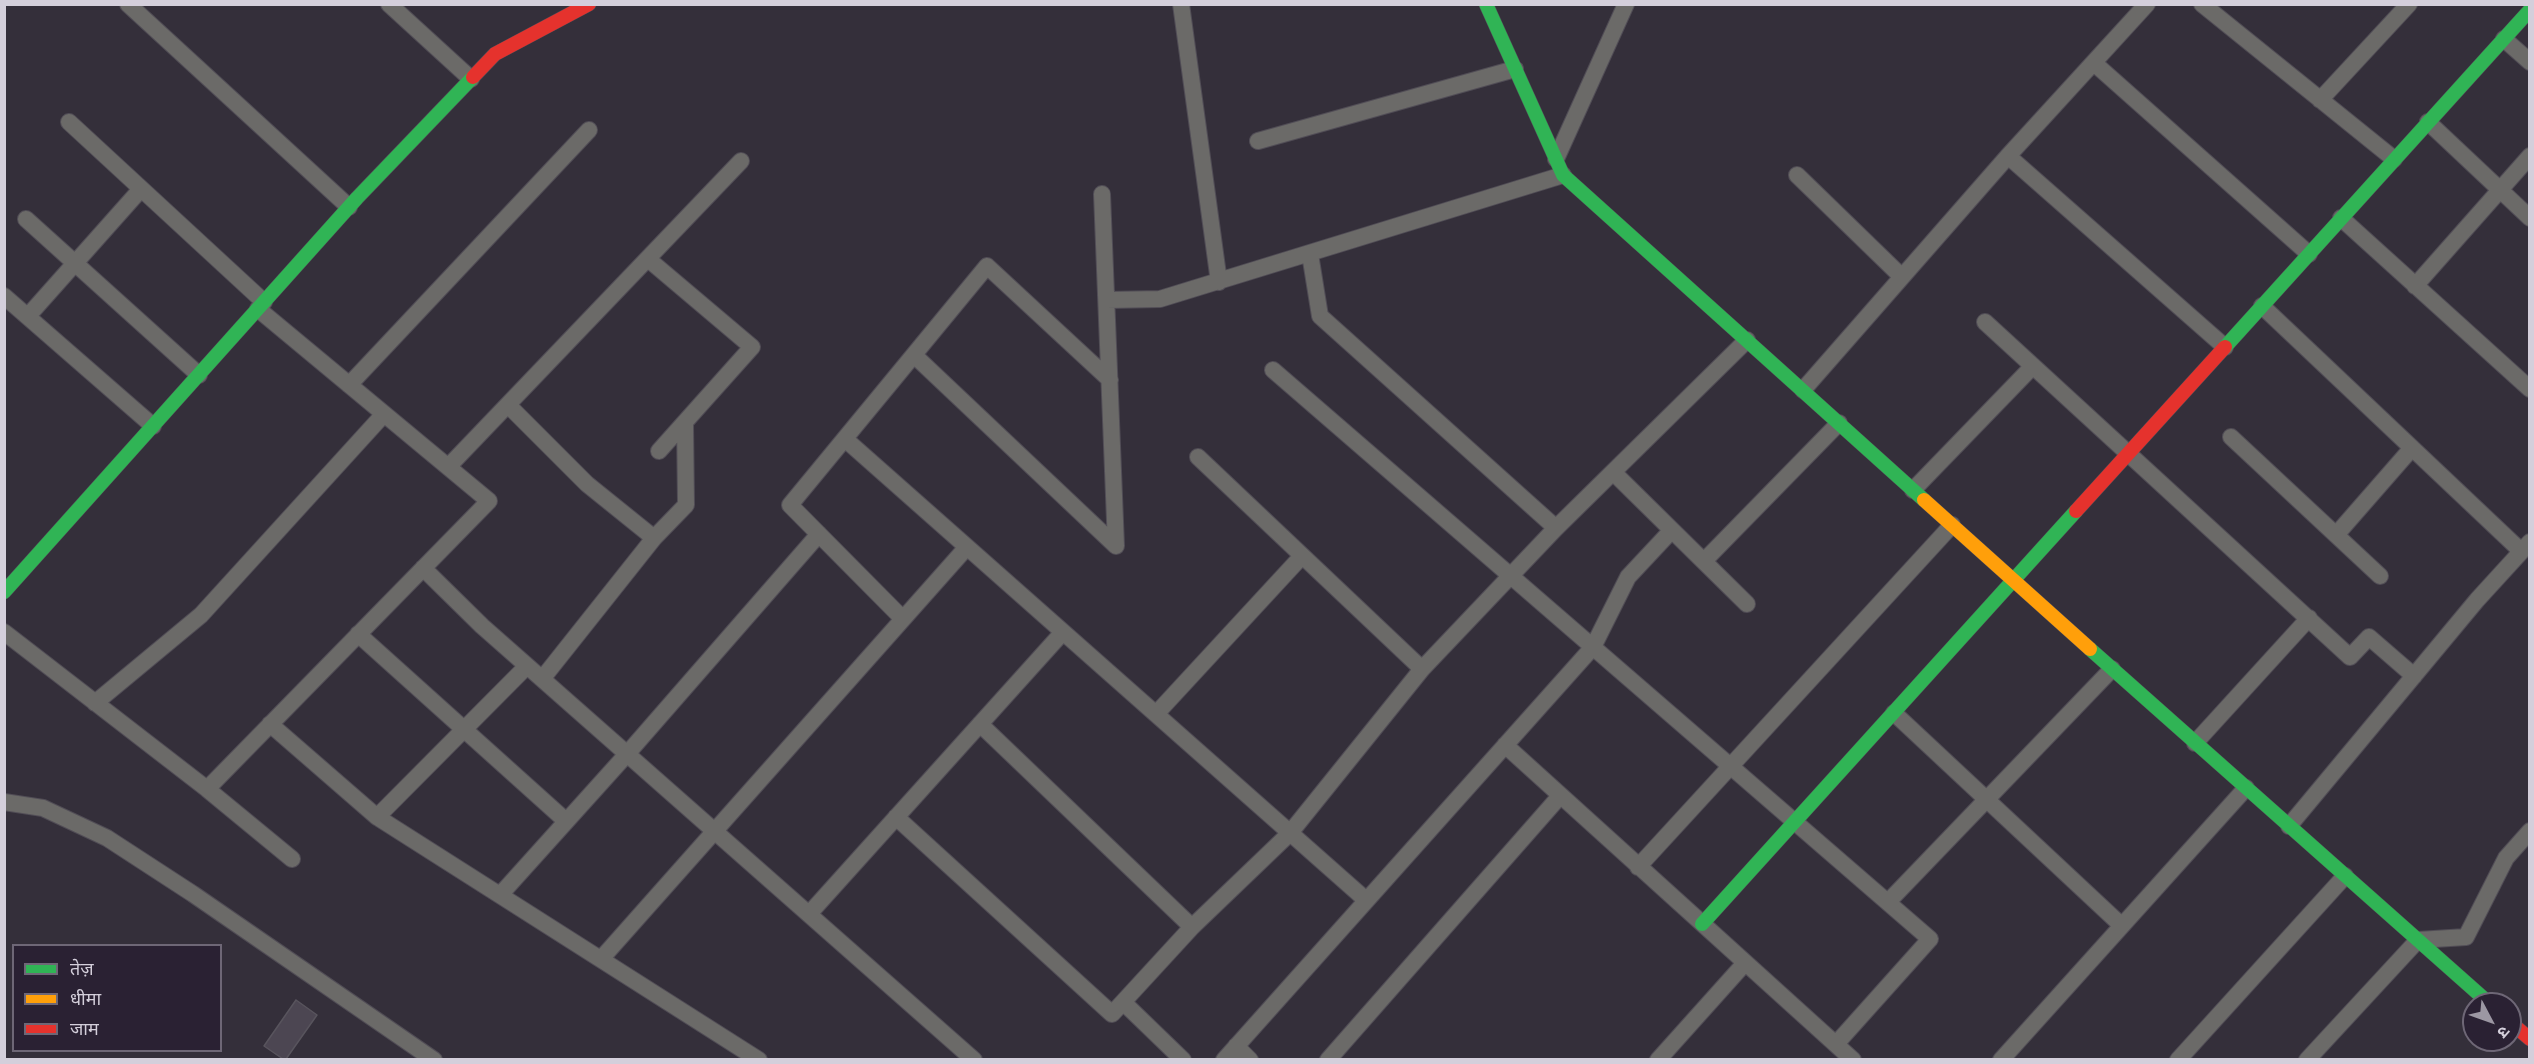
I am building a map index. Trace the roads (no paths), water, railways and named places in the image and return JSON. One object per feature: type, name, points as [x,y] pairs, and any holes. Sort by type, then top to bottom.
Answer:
[{"type":"street","points":[[128,4],[349,207]]},
{"type":"street","points":[[389,4],[471,79]]},
{"type":"street","points":[[4,592],[349,207],[495,54],[589,4]]},
{"type":"street","points":[[1181,4],[1219,282]]},
{"type":"street","points":[[1486,4],[1563,175],[2112,669],[2476,992]]},
{"type":"street","points":[[1556,159],[1626,4]]},
{"type":"street","points":[[1803,390],[2008,156],[2147,4]]},
{"type":"street","points":[[2202,4],[2394,159]]},
{"type":"street","points":[[2320,100],[2409,4]]},
{"type":"street","points":[[1702,924],[2529,10]]},
{"type":"street","points":[[2504,39],[2529,62]]},
{"type":"street","points":[[2094,63],[2309,254]]},
{"type":"street","points":[[1258,141],[1515,69]]},
{"type":"street","points":[[69,122],[261,306],[349,385],[489,501],[207,789]]},
{"type":"street","points":[[2428,122],[2529,218]]},
{"type":"street","points":[[349,385],[589,130]]},
{"type":"street","points":[[2008,156],[2226,347]]},
{"type":"street","points":[[2415,286],[2529,156]]},
{"type":"street","points":[[448,467],[741,161]]},
{"type":"street","points":[[1107,300],[1160,299],[1563,175]]},
{"type":"street","points":[[1797,175],[1902,277]]},
{"type":"street","points":[[28,316],[141,189]]},
{"type":"street","points":[[915,356],[1116,546],[1102,194]]},
{"type":"street","points":[[2341,218],[2529,389]]},
{"type":"street","points":[[26,219],[199,375]]},
{"type":"street","points":[[1310,254],[1320,316],[1556,528]]},
{"type":"street","points":[[648,259],[752,347],[659,451]]},
{"type":"street","points":[[903,619],[790,505],[987,266],[1110,380]]},
{"type":"street","points":[[4,296],[153,426]]},
{"type":"street","points":[[2262,306],[2412,448],[2525,547],[2477,600],[2289,826]]},
{"type":"street","points":[[1985,322],[2350,657],[2369,637],[2414,676]]},
{"type":"street","points":[[896,818],[1112,1014],[1192,927],[1290,833],[1422,669],[1556,528],[1747,340]]},
{"type":"street","points":[[1913,490],[2033,366]]},
{"type":"street","points":[[1273,370],[1930,939],[1836,1044]]},
{"type":"street","points":[[508,405],[587,484],[654,538]]},
{"type":"street","points":[[95,703],[201,615],[384,414]]},
{"type":"street","points":[[542,679],[654,538],[686,505],[685,423]]},
{"type":"street","points":[[1704,561],[1839,423]]},
{"type":"street","points":[[2231,437],[2380,576]]},
{"type":"street","points":[[845,439],[1366,900]]},
{"type":"street","points":[[2336,535],[2412,448]]},
{"type":"street","points":[[1198,458],[1422,669]]},
{"type":"street","points":[[1613,472],[1747,604]]},
{"type":"street","points":[[1638,867],[1952,525]]},
{"type":"street","points":[[1224,1059],[1593,647],[1628,577],[1672,530]]},
{"type":"street","points":[[500,895],[627,754],[819,534]]},
{"type":"street","points":[[601,959],[967,547]]},
{"type":"street","points":[[1156,714],[1302,556]]},
{"type":"street","points":[[423,568],[482,626],[974,1059]]},
{"type":"street","points":[[2195,743],[2308,618]]},
{"type":"street","points":[[4,632],[207,789],[292,859]]},
{"type":"street","points":[[809,914],[1063,632]]},
{"type":"street","points":[[358,634],[566,821]]},
{"type":"street","points":[[377,817],[527,666]]},
{"type":"street","points":[[1888,902],[2112,669]]},
{"type":"street","points":[[1894,712],[2121,925]]},
{"type":"street","points":[[270,724],[377,817],[759,1059]]},
{"type":"street","points":[[980,724],[1192,927]]},
{"type":"street","points":[[1505,745],[1853,1059]]},
{"type":"street","points":[[2001,1059],[2246,788]]},
{"type":"street","points":[[1328,1059],[1560,796]]},
{"type":"street","points":[[4,802],[43,808],[107,838],[434,1059]]},
{"type":"street","points":[[2307,1059],[2418,940],[2466,937],[2506,858],[2529,831]]},
{"type":"street","points":[[2178,1059],[2345,876]]},
{"type":"street","points":[[1658,1059],[1745,963]]},
{"type":"street","points":[[1123,1002],[1183,1059]]},
{"type":"street","points":[[1236,1047],[1250,1059]]}]
